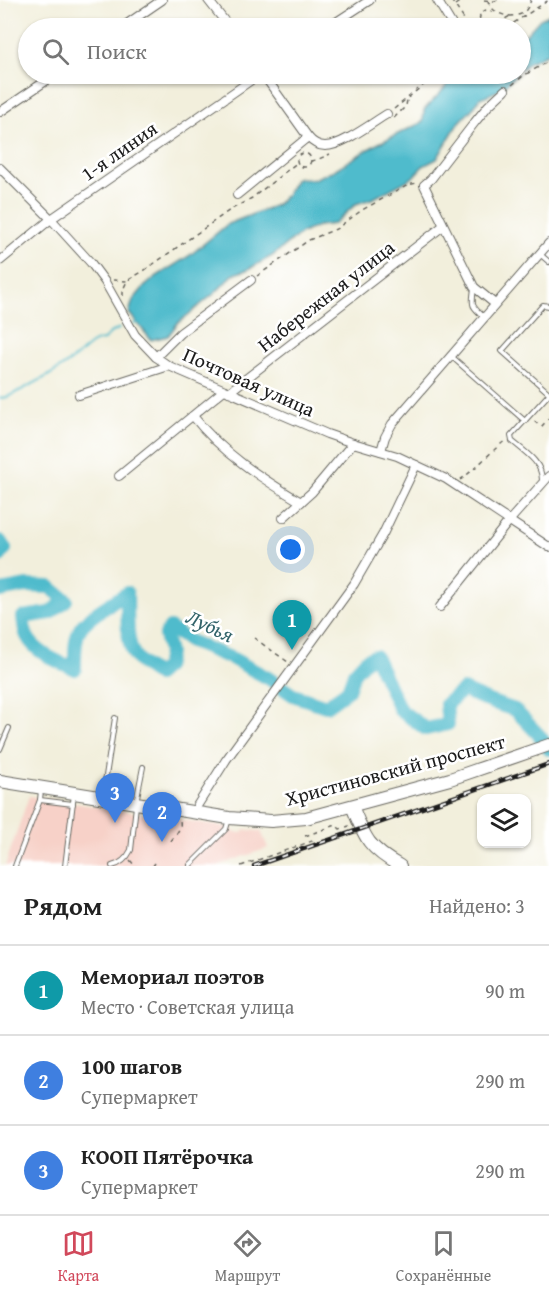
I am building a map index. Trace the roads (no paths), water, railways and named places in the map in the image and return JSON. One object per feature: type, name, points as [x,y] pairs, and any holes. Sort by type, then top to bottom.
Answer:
[{"type":"street","points":[[136,18],[162,0]]},
{"type":"street","points":[[208,0],[222,18]]},
{"type":"street","points":[[342,18],[370,0]]},
{"type":"street","points":[[437,0],[448,18]]},
{"type":"street","points":[[0,112],[41,84]]},
{"type":"street","name":"1-я линия","points":[[0,261],[51,219],[247,84]]},
{"type":"street","points":[[269,84],[308,137],[318,145],[333,145],[347,139],[387,114]]},
{"type":"street","points":[[495,304],[474,287],[424,185],[432,179],[488,106],[506,90]]},
{"type":"street","points":[[237,195],[308,137]]},
{"type":"street","name":"Почтовая улица","points":[[0,168],[91,263],[105,282],[135,335],[156,357],[170,366],[327,434],[416,465],[454,484],[549,547]]},
{"type":"street","name":"Набережная улица","points":[[119,476],[193,416],[443,226]]},
{"type":"street","points":[[381,451],[392,424],[549,243]]},
{"type":"street","points":[[156,357],[180,333],[251,280]]},
{"type":"street","points":[[79,395],[170,366]]},
{"type":"street","points":[[193,416],[222,448],[301,502]]},
{"type":"street","points":[[284,518],[312,492],[352,443]]},
{"type":"street","points":[[195,813],[197,806],[226,760],[271,699],[290,667],[354,584],[383,534],[416,465]]},
{"type":"street","points":[[440,607],[509,521],[549,476]]},
{"type":"street","name":"Христиновский проспект","points":[[0,781],[40,794],[74,799],[102,798],[229,818],[271,822],[306,818],[450,779],[549,745]]},
{"type":"street","points":[[352,806],[361,828],[384,862],[400,866]]},
{"type":"lane","points":[[539,254],[549,262]]},
{"type":"lane","points":[[474,287],[472,303],[484,317]]},
{"type":"lane","points":[[542,484],[542,473],[538,464],[512,441],[511,436],[549,394],[502,351],[543,305],[549,306]]},
{"type":"lane","points":[[451,355],[525,421]]},
{"type":"lane","points":[[102,798],[115,718]]},
{"type":"lane","points":[[0,749],[9,728]]},
{"type":"lane","points":[[112,866],[127,857],[131,850],[143,767]]},
{"type":"lane","points":[[15,866],[40,794]]},
{"type":"lane","points":[[65,866],[74,799]]},
{"type":"lane","points":[[190,865],[226,829],[229,818]]},
{"type":"water","points":[[549,15],[549,53],[531,61],[531,29],[540,19]]},
{"type":"water","points":[[448,84],[506,84],[500,90],[480,98],[457,125],[437,159],[423,166],[412,178],[374,198],[356,204],[334,224],[318,226],[302,233],[272,256],[247,270],[234,274],[177,324],[168,336],[151,340],[129,313],[133,300],[144,287],[189,256],[228,224],[276,205],[286,195],[296,178],[314,179],[334,170],[377,144],[423,122],[424,110]]},
{"type":"waterway","points":[[0,398],[7,397],[52,373],[93,343],[104,340],[110,333],[120,328]]},
{"type":"waterway","name":"Лубья","points":[[0,541],[5,549],[0,556]]},
{"type":"waterway","name":"Лубья","points":[[0,591],[26,586],[50,587],[66,600],[50,613],[23,617],[25,631],[31,642],[48,656],[75,669],[76,640],[82,626],[127,593],[128,634],[132,650],[139,662],[157,675],[166,667],[169,653],[165,635],[170,628],[189,641],[233,659],[268,678],[293,695],[326,706],[348,690],[354,673],[366,660],[375,656],[400,710],[426,729],[448,724],[446,704],[463,690],[515,710],[549,749]]},
{"type":"railway","points":[[254,866],[549,764]]},
{"type":"place","name":"Мемориал поэтов","points":[[292,650]]},
{"type":"place","name":"КООП Пятёрочка","points":[[115,823]]},
{"type":"place","name":"100 шагов","points":[[162,842]]}]
